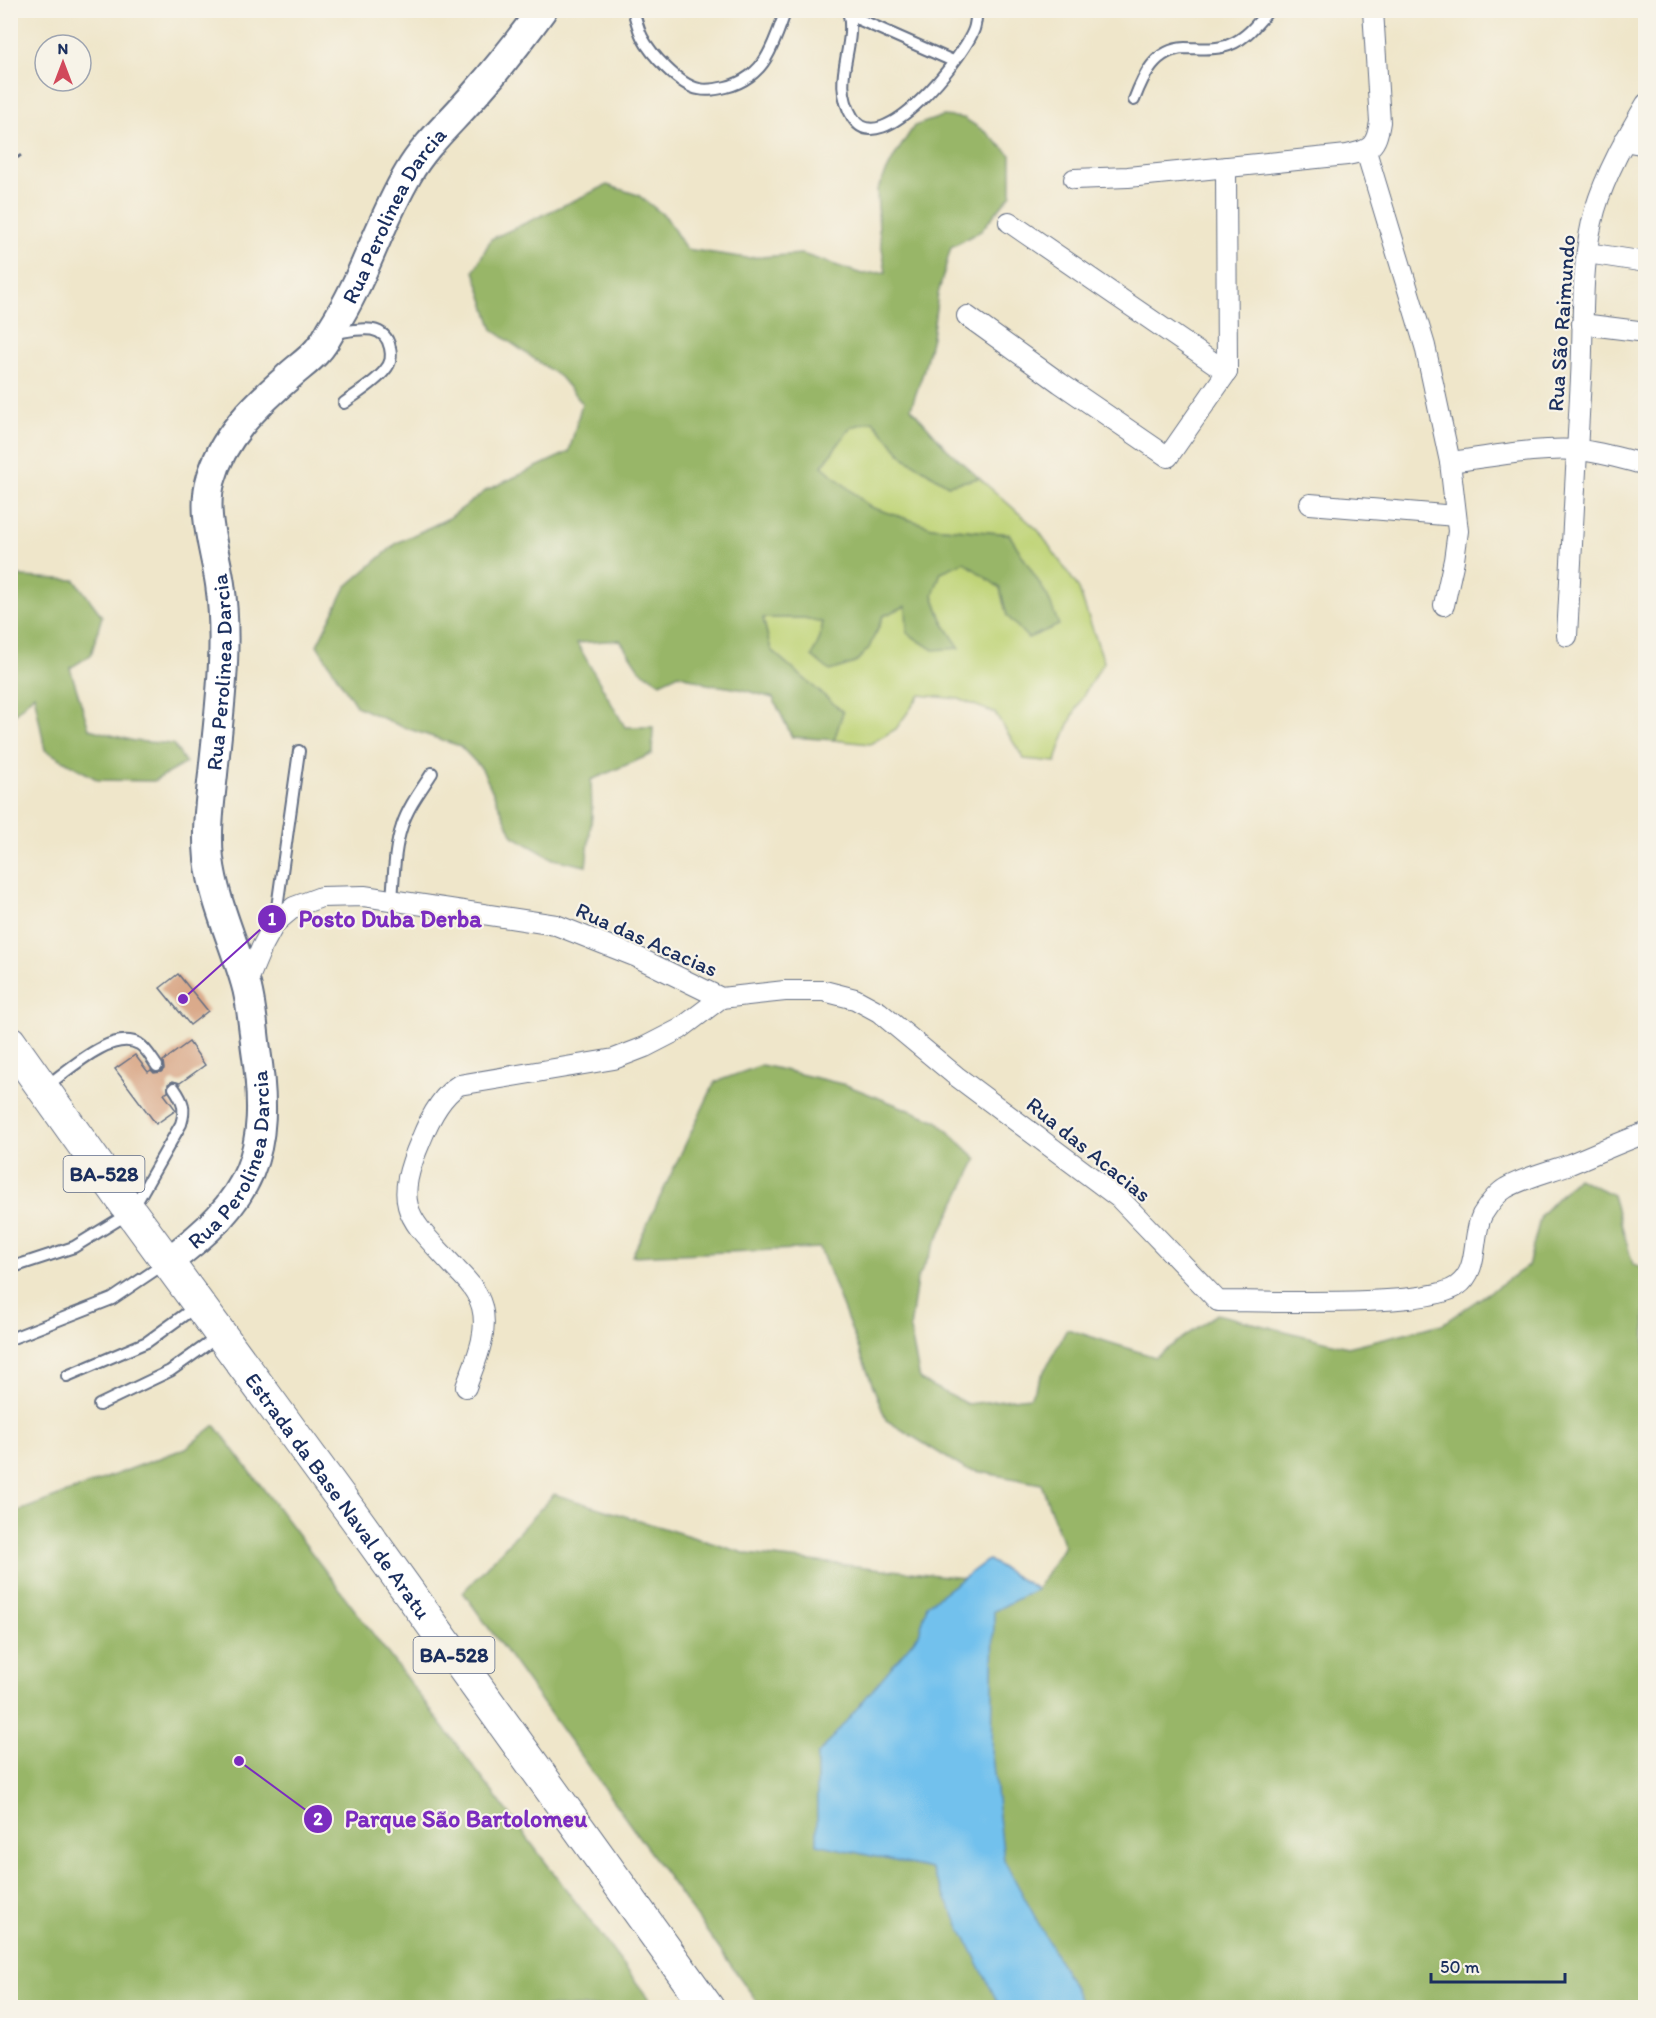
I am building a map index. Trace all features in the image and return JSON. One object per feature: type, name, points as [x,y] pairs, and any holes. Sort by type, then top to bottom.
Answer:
[{"type":"main road","name":"Estrada da Base Naval de Aratu","points":[[15,1057],[43,1089],[708,2007]]},
{"type":"street","name":"Rua Perolinea Darcia","points":[[167,1262],[213,1226],[243,1186],[259,1144],[262,1115],[261,1078],[246,985],[216,894],[209,860],[208,826],[224,643],[220,587],[208,515],[207,494],[211,477],[222,450],[234,431],[281,383],[318,350],[347,306],[374,243],[409,172],[428,146],[475,94],[542,10]]},
{"type":"street","points":[[1074,179],[1226,168],[1366,151],[1377,140],[1380,122],[1372,10]]},
{"type":"street","name":"Rua São Raimundo","points":[[1567,636],[1587,253],[1595,210],[1624,141],[1646,104]]},
{"type":"street","points":[[1624,141],[1646,145]]},
{"type":"street","points":[[1366,151],[1425,346],[1450,462],[1458,531],[1444,605]]},
{"type":"street","points":[[968,316],[1168,457],[1227,372],[1226,168]]},
{"type":"street","points":[[1009,222],[1227,372]]},
{"type":"street","points":[[1587,253],[1646,262]]},
{"type":"street","points":[[1582,324],[1646,332]]},
{"type":"street","points":[[1450,462],[1544,450],[1577,450],[1600,453],[1646,465]]},
{"type":"street","points":[[1310,504],[1456,516]]},
{"type":"street","name":"Rua das Acacias","points":[[246,985],[275,923],[294,907],[321,897],[364,896],[556,925],[637,957],[721,998],[785,991],[824,992],[855,999],[879,1012],[956,1076],[1119,1198],[1218,1301],[1397,1299],[1438,1294],[1456,1287],[1466,1277],[1473,1260],[1480,1221],[1488,1207],[1505,1188],[1646,1133]]},
{"type":"street","points":[[466,1387],[481,1345],[483,1309],[473,1287],[416,1225],[405,1201],[405,1186],[414,1155],[441,1102],[451,1090],[459,1085],[614,1059],[645,1047],[680,1029],[721,998]]},
{"type":"lane","points":[[633,10],[642,38],[658,58],[678,78],[697,89],[714,89],[747,78],[766,57],[786,10]]},
{"type":"lane","points":[[953,61],[849,13],[842,84],[845,104],[855,122],[867,129],[880,129],[896,122],[922,100],[953,61],[974,30],[977,10]]},
{"type":"lane","points":[[1134,100],[1147,70],[1156,58],[1169,51],[1183,48],[1222,48],[1238,41],[1269,10]]},
{"type":"lane","points":[[328,334],[365,328],[377,330],[389,341],[392,358],[385,370],[344,403]]},
{"type":"lane","points":[[275,923],[299,751]]},
{"type":"lane","points":[[392,900],[398,842],[402,826],[411,806],[432,773]]},
{"type":"lane","points":[[43,1089],[105,1045],[117,1041],[129,1040],[141,1045],[157,1066]]},
{"type":"lane","points":[[10,1268],[74,1247],[131,1212],[181,1124],[185,1112],[183,1101],[174,1088]]},
{"type":"lane","points":[[10,1339],[112,1299],[167,1262]]},
{"type":"lane","points":[[67,1376],[147,1342],[199,1304]]},
{"type":"lane","points":[[99,1405],[170,1371],[221,1334]]},
{"type":"path","points":[[10,163],[24,153]]},
{"type":"green space","points":[[432,11],[485,11],[452,19]]},
{"type":"green space","points":[[943,116],[964,118],[987,133],[1011,155],[1011,194],[981,231],[951,247],[938,294],[932,337],[911,408],[947,449],[979,478],[948,485],[905,458],[873,421],[851,427],[822,466],[870,507],[932,527],[1009,534],[1048,597],[1059,625],[1028,638],[1007,616],[1000,588],[964,562],[941,572],[933,595],[943,623],[960,648],[933,650],[907,633],[906,606],[883,616],[869,648],[855,663],[830,671],[812,656],[820,638],[822,622],[804,618],[763,618],[771,650],[843,712],[834,740],[792,737],[773,698],[740,689],[707,684],[679,674],[660,683],[639,669],[620,640],[577,643],[625,727],[653,727],[652,754],[591,780],[592,815],[586,866],[553,859],[513,836],[482,769],[460,746],[400,726],[356,706],[317,645],[346,587],[397,543],[449,518],[487,490],[569,452],[582,403],[560,377],[493,330],[474,271],[491,239],[607,185],[638,195],[666,217],[686,249],[747,258],[802,254],[862,274],[886,272],[879,231],[877,190],[914,126]]},
{"type":"green space","points":[[873,421],[905,458],[948,485],[979,478],[1038,530],[1078,587],[1104,662],[1064,735],[1056,762],[1024,759],[995,713],[959,699],[920,695],[896,729],[870,744],[834,740],[843,712],[771,650],[763,618],[804,618],[822,622],[820,638],[813,656],[876,634],[883,616],[906,606],[959,648],[943,622],[933,595],[941,572],[964,561],[1000,588],[1007,616],[1009,534],[932,527],[870,507],[822,466],[851,427]]},
{"type":"green space","points":[[11,573],[23,577],[75,580],[102,616],[91,655],[70,668],[89,729],[134,741],[173,744],[186,763],[154,781],[98,780],[45,750],[34,694],[11,716]]},
{"type":"green space","points":[[762,1065],[846,1085],[937,1121],[977,1159],[917,1280],[910,1329],[920,1380],[967,1404],[1030,1397],[1067,1329],[1155,1357],[1217,1314],[1348,1347],[1442,1324],[1528,1266],[1541,1215],[1577,1178],[1613,1195],[1633,1265],[1645,1269],[1645,2007],[761,2007],[463,1592],[554,1494],[747,1554],[964,1578],[988,1560],[1037,1589],[1064,1546],[1041,1484],[965,1469],[886,1420],[820,1248],[632,1256],[715,1082]]},
{"type":"green space","points":[[215,1425],[655,2007],[11,2007],[11,1514],[186,1448]]},
{"type":"water","points":[[988,1560],[1037,1589],[994,1611],[992,1756],[1004,1860],[1084,2007],[1000,2007],[931,1869],[817,1844],[817,1756],[919,1634],[927,1605]]},
{"type":"building","points":[[178,974],[208,1011],[190,1025],[160,988]]},
{"type":"building","points":[[189,1042],[205,1065],[180,1083],[173,1081],[168,1084],[168,1092],[164,1094],[176,1110],[156,1124],[115,1069],[135,1055],[148,1072],[151,1070],[154,1073],[161,1072],[164,1069],[163,1061]]},
{"type":"place","name":"Posto Duba Derba","points":[[183,999]]},
{"type":"place","name":"Parque São Bartolomeu","points":[[239,1761]]}]
